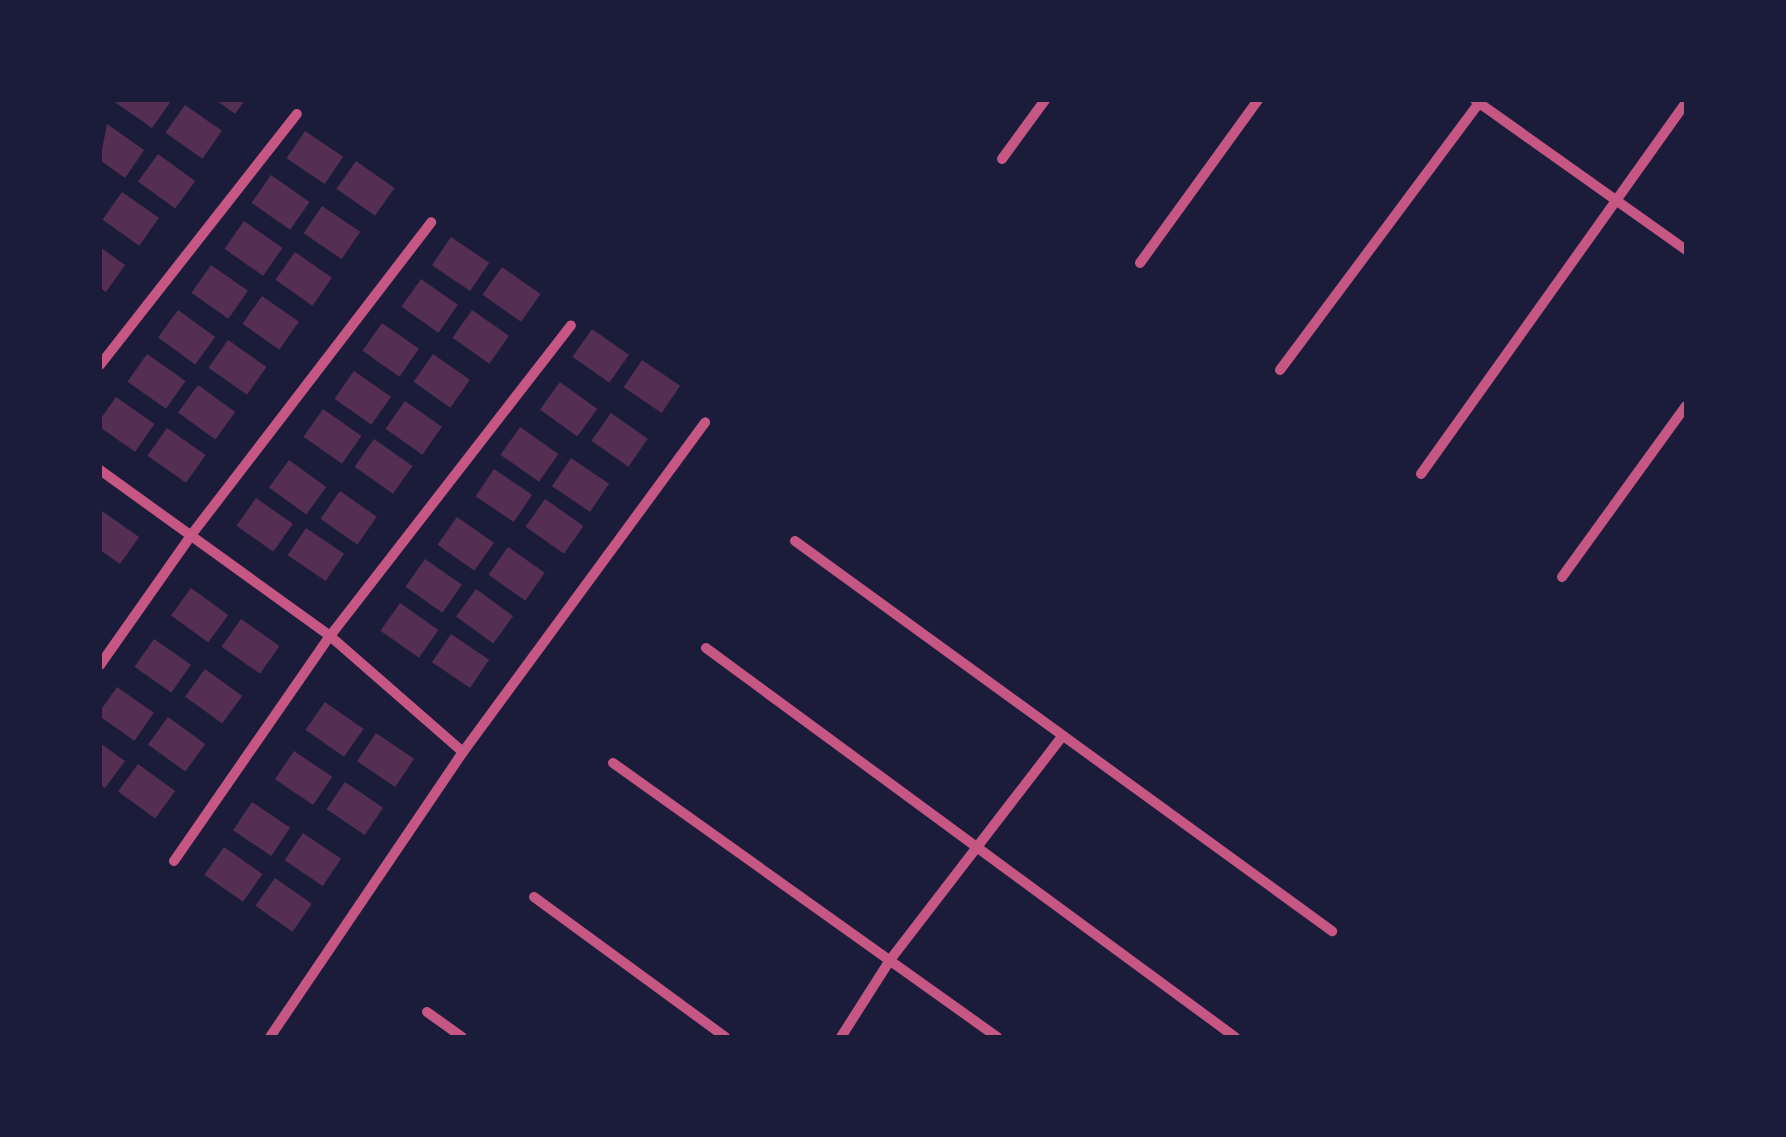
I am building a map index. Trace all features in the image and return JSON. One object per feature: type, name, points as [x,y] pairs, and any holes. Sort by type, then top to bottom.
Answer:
[{"type":"street","points":[[1002,159],[1045,100]]},
{"type":"street","points":[[1140,264],[1258,100]]},
{"type":"street","points":[[1280,370],[1478,101],[1686,250]]},
{"type":"street","points":[[1422,474],[1686,102]]},
{"type":"street","points":[[100,365],[297,114]]},
{"type":"street","points":[[100,665],[192,534],[431,222]]},
{"type":"street","points":[[174,861],[330,636],[571,324]]},
{"type":"street","points":[[1562,577],[1686,406]]},
{"type":"street","points":[[270,1037],[462,752],[705,422]]},
{"type":"street","points":[[100,470],[330,636],[462,752]]},
{"type":"street","points":[[795,542],[1332,931]]},
{"type":"street","points":[[706,648],[1234,1037]]},
{"type":"street","points":[[841,1037],[890,960],[980,850],[1061,738]]},
{"type":"street","points":[[613,763],[997,1037]]},
{"type":"street","points":[[534,897],[725,1037]]},
{"type":"street","points":[[427,1012],[462,1037]]},
{"type":"building","points":[[112,100],[172,100],[152,128]]},
{"type":"building","points":[[216,100],[245,100],[235,114]]},
{"type":"building","points":[[185,105],[222,131],[202,159],[165,133]]},
{"type":"building","points":[[107,124],[144,150],[125,178],[100,160]]},
{"type":"building","points":[[305,131],[343,157],[325,184],[287,158]]},
{"type":"building","points":[[158,154],[195,181],[175,209],[138,182]]},
{"type":"building","points":[[356,161],[395,188],[375,216],[336,189]]},
{"type":"building","points":[[271,175],[310,202],[290,230],[251,203]]},
{"type":"building","points":[[122,192],[159,218],[139,246],[102,220]]},
{"type":"building","points":[[322,206],[360,232],[342,259],[304,233]]},
{"type":"building","points":[[244,221],[283,248],[263,276],[224,249]]},
{"type":"building","points":[[451,237],[489,263],[470,291],[432,265]]},
{"type":"building","points":[[100,247],[125,265],[106,292],[100,288]]},
{"type":"building","points":[[295,252],[332,278],[312,306],[275,280]]},
{"type":"building","points":[[211,265],[248,291],[228,319],[191,293]]},
{"type":"building","points":[[502,267],[541,294],[521,322],[482,295]]},
{"type":"building","points":[[421,279],[458,305],[438,333],[401,307]]},
{"type":"building","points":[[262,296],[299,322],[279,350],[242,324]]},
{"type":"building","points":[[178,310],[215,337],[195,365],[158,338]]},
{"type":"building","points":[[472,310],[509,336],[489,364],[452,338]]},
{"type":"building","points":[[382,323],[419,349],[399,377],[362,351]]},
{"type":"building","points":[[592,329],[629,355],[609,383],[572,357]]},
{"type":"building","points":[[228,340],[267,367],[247,395],[208,368]]},
{"type":"building","points":[[147,354],[186,381],[166,409],[127,382]]},
{"type":"building","points":[[433,354],[470,380],[450,408],[413,382]]},
{"type":"building","points":[[642,360],[680,386],[662,413],[624,387]]},
{"type":"building","points":[[354,371],[391,397],[371,425],[334,399]]},
{"type":"building","points":[[560,382],[597,409],[577,437],[540,410]]},
{"type":"building","points":[[198,385],[235,412],[215,440],[178,413]]},
{"type":"building","points":[[116,397],[155,424],[135,452],[100,427],[100,420]]},
{"type":"building","points":[[405,401],[442,427],[422,455],[385,429]]},
{"type":"building","points":[[323,409],[362,436],[342,464],[303,437]]},
{"type":"building","points":[[611,413],[648,439],[628,467],[591,441]]},
{"type":"building","points":[[520,427],[559,454],[539,482],[500,455]]},
{"type":"building","points":[[167,428],[206,455],[186,483],[147,456]]},
{"type":"building","points":[[374,439],[413,466],[393,494],[354,467]]},
{"type":"building","points":[[571,458],[609,484],[590,512],[552,486]]},
{"type":"building","points":[[289,460],[326,487],[306,515],[269,488]]},
{"type":"building","points":[[494,469],[532,495],[514,522],[476,496]]},
{"type":"building","points":[[340,491],[377,517],[357,545],[320,519]]},
{"type":"building","points":[[256,498],[293,524],[273,552],[236,526]]},
{"type":"building","points":[[545,499],[584,526],[564,554],[525,527]]},
{"type":"building","points":[[102,511],[139,537],[120,564],[100,550]]},
{"type":"building","points":[[457,517],[494,543],[474,571],[437,545]]},
{"type":"building","points":[[306,528],[344,554],[326,581],[288,555]]},
{"type":"building","points":[[508,547],[545,573],[525,601],[488,575]]},
{"type":"building","points":[[425,559],[462,585],[442,613],[405,587]]},
{"type":"building","points":[[191,588],[228,615],[208,643],[171,616]]},
{"type":"building","points":[[476,589],[513,616],[493,644],[456,617]]},
{"type":"building","points":[[400,603],[439,630],[419,658],[380,631]]},
{"type":"building","points":[[241,619],[280,646],[260,674],[221,647]]},
{"type":"building","points":[[451,634],[489,660],[470,688],[432,662]]},
{"type":"building","points":[[154,639],[191,665],[171,693],[134,667]]},
{"type":"building","points":[[205,669],[242,696],[222,724],[185,697]]},
{"type":"building","points":[[117,687],[154,713],[134,741],[100,717]]},
{"type":"building","points":[[325,702],[364,729],[344,757],[305,730]]},
{"type":"building","points":[[168,717],[205,744],[185,772],[148,745]]},
{"type":"building","points":[[376,733],[414,759],[395,787],[357,761]]},
{"type":"building","points":[[100,743],[125,761],[105,788],[100,785]]},
{"type":"building","points":[[294,751],[332,777],[313,805],[275,779]]},
{"type":"building","points":[[138,764],[175,791],[155,819],[118,792]]},
{"type":"building","points":[[345,782],[383,808],[365,835],[327,809]]},
{"type":"building","points":[[252,802],[290,828],[271,856],[233,830]]},
{"type":"building","points":[[303,833],[341,859],[323,886],[285,860]]},
{"type":"building","points":[[224,847],[263,874],[243,902],[204,875]]},
{"type":"building","points":[[275,878],[312,904],[292,932],[255,906]]}]
